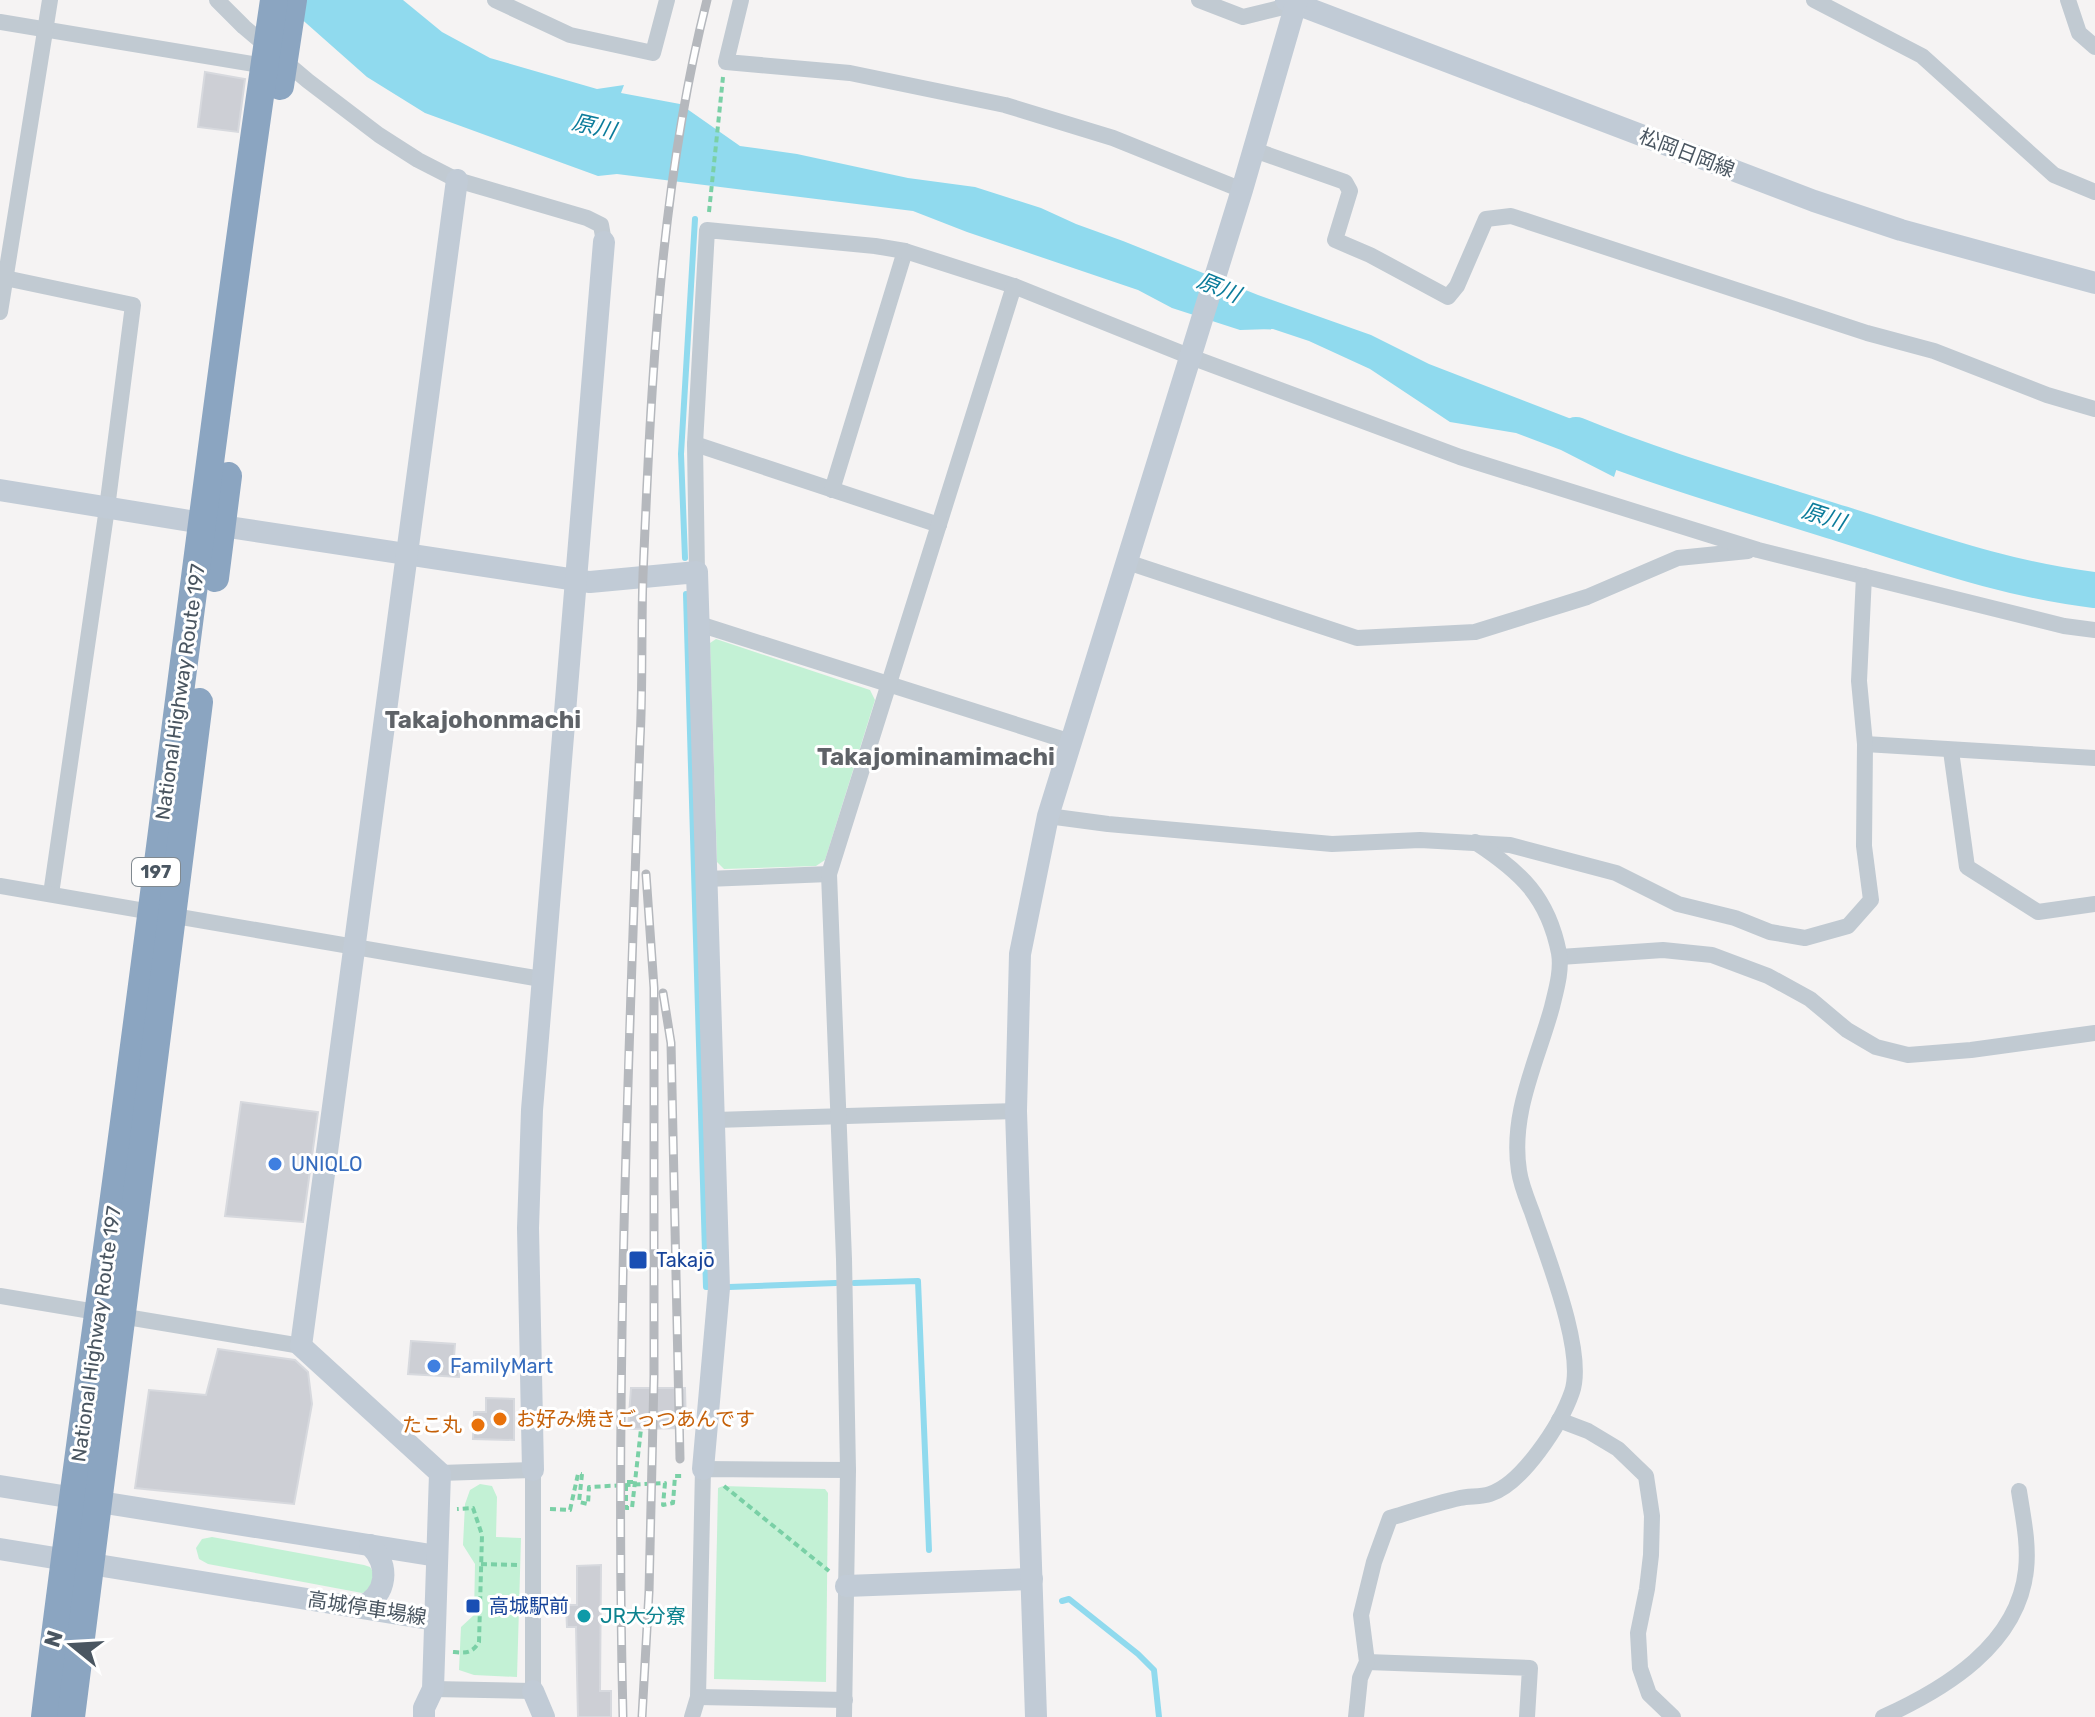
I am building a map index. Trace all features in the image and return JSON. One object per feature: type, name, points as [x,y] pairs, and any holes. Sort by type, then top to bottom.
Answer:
[{"type":"highway","name":"National Highway Route 197","points":[[45,1717],[77,1562],[275,39],[293,0]]},
{"type":"highway","name":"National Highway Route 197","points":[[71,1717],[77,1562]]},
{"type":"street","points":[[0,312],[50,0]]},
{"type":"street","points":[[217,0],[275,39],[379,135],[457,180],[587,218],[601,225],[604,242],[532,1110],[528,1228],[533,1691],[544,1717]]},
{"type":"street","points":[[495,0],[570,35],[653,53],[667,0]]},
{"type":"street","points":[[741,0],[726,62],[850,73],[1005,105],[1113,138],[1242,190]]},
{"type":"street","points":[[1199,0],[1243,17],[1293,1]]},
{"type":"street","points":[[1814,0],[1922,56],[2054,175],[2095,192]]},
{"type":"street","points":[[2068,0],[2079,33],[2095,47]]},
{"type":"street","points":[[1036,1717],[1016,1111],[1020,954],[1048,816],[1235,214],[1293,1]]},
{"type":"street","name":"松岡日岡線","points":[[1293,1],[1814,201],[1901,230],[2093,278]]},
{"type":"street","points":[[0,22],[45,29],[275,39]]},
{"type":"street","points":[[1254,150],[1345,182],[1350,191],[1335,240],[1448,297],[1457,286],[1486,219],[1511,216],[1867,333],[1934,351],[2047,395],[2095,409]]},
{"type":"street","points":[[301,1346],[457,180]]},
{"type":"street","points":[[692,1717],[698,1697],[703,1469],[719,1288],[695,444],[707,230],[905,251],[1193,350],[1460,457],[1758,550],[2064,626],[2095,630]]},
{"type":"street","points":[[832,490],[905,251]]},
{"type":"street","points":[[5,278],[133,305],[51,894]]},
{"type":"street","points":[[698,1697],[844,1708],[848,1470],[829,874],[1014,286]]},
{"type":"street","points":[[695,444],[939,525]]},
{"type":"street","points":[[0,490],[590,582],[697,572]]},
{"type":"street","points":[[1127,562],[1357,638],[1475,632],[1587,597],[1678,558],[1758,550]]},
{"type":"street","points":[[1048,816],[1332,844],[1420,840],[1510,845],[1616,873],[1678,904],[1735,918],[1770,932],[1805,938],[1848,926],[1871,900],[1864,846],[1865,744],[1859,681],[1864,576]]},
{"type":"street","points":[[699,624],[1071,742]]},
{"type":"street","points":[[1865,744],[2095,758]]},
{"type":"street","points":[[1951,751],[1967,867],[2038,912],[2095,904]]},
{"type":"street","points":[[1356,1717],[1360,1678],[1367,1662],[1361,1615],[1374,1562],[1390,1518],[1463,1497],[1490,1494],[1511,1483],[1559,1420],[1572,1392],[1576,1367],[1567,1324],[1519,1174],[1516,1135],[1520,1107],[1558,984],[1560,957],[1539,897],[1521,875],[1473,841]]},
{"type":"street","points":[[706,879],[829,874]]},
{"type":"street","points":[[0,886],[541,979]]},
{"type":"street","points":[[1560,957],[1663,950],[1712,955],[1768,976],[1800,993],[1847,1030],[1876,1047],[1908,1055],[2095,1033]]},
{"type":"street","points":[[715,1120],[1016,1111]]},
{"type":"street","points":[[0,1296],[301,1346],[440,1473],[533,1470]]},
{"type":"street","points":[[1559,1420],[1588,1431],[1618,1449],[1646,1476],[1652,1516],[1651,1555],[1638,1633],[1640,1668],[1649,1694],[1673,1717]]},
{"type":"street","points":[[703,1469],[848,1470]]},
{"type":"street","name":"高城停車場線","points":[[0,1549],[435,1620],[440,1473]]},
{"type":"street","points":[[0,1486],[437,1556]]},
{"type":"street","points":[[1883,1717],[1950,1680],[1981,1657],[2004,1631],[2026,1572],[2026,1538],[2019,1491]]},
{"type":"street","points":[[361,1607],[373,1602],[384,1580],[378,1553],[370,1545]]},
{"type":"street","points":[[846,1586],[1032,1579]]},
{"type":"street","points":[[424,1717],[424,1708],[433,1689],[435,1620]]},
{"type":"street","points":[[1367,1662],[1530,1668],[1527,1717]]},
{"type":"street","points":[[433,1689],[533,1691]]},
{"type":"path","points":[[710,204],[723,81]]},
{"type":"path","points":[[626,1483],[626,1508],[632,1508],[641,1429]]},
{"type":"path","points":[[703,1469],[846,1586]]},
{"type":"path","points":[[533,1508],[570,1510],[578,1474],[582,1474],[579,1502],[588,1504],[589,1487],[633,1482]]},
{"type":"path","points":[[626,1483],[665,1483],[663,1505],[673,1503],[675,1476]]},
{"type":"path","points":[[434,1651],[467,1653],[475,1650],[479,1642],[482,1535],[473,1508],[438,1509]]},
{"type":"path","points":[[481,1564],[533,1565]]},
{"type":"green space","points":[[716,639],[870,690],[875,700],[825,860],[816,866],[724,869],[717,862],[710,643]]},
{"type":"green space","points":[[480,1484],[492,1486],[497,1497],[496,1537],[521,1538],[517,1677],[474,1675],[459,1670],[461,1627],[474,1615],[475,1564],[463,1545],[465,1504],[470,1490]]},
{"type":"green space","points":[[718,1488],[825,1489],[828,1493],[826,1682],[714,1679]]},
{"type":"green space","points":[[212,1537],[364,1565],[370,1567],[375,1575],[368,1591],[362,1593],[208,1564],[199,1559],[196,1548],[202,1539]]},
{"type":"water","points":[[280,0],[403,0],[442,32],[490,58],[597,89],[624,85],[621,93],[680,104],[740,146],[797,154],[908,178],[975,187],[1041,208],[1258,295],[1371,335],[1429,364],[1626,440],[1614,477],[1561,450],[1516,433],[1450,422],[1370,369],[1309,341],[1273,329],[1240,330],[1172,308],[1138,290],[913,211],[617,174],[598,176],[425,113],[367,77]]},
{"type":"building","points":[[205,72],[245,79],[238,132],[198,127]]},
{"type":"building","name":"UNIQLO","points":[[241,1102],[318,1112],[303,1222],[225,1216]]},
{"type":"building","name":"FamilyMart","points":[[411,1341],[455,1344],[454,1357],[460,1358],[459,1377],[408,1374]]},
{"type":"building","points":[[218,1349],[295,1360],[308,1372],[312,1404],[294,1504],[135,1488],[149,1390],[206,1395]]},
{"type":"building","points":[[631,1388],[685,1388],[686,1428],[628,1429]]},
{"type":"building","name":"お好み焼きごっつあんです","points":[[486,1398],[514,1399],[514,1440],[473,1439],[474,1412],[486,1412]]},
{"type":"building","name":"JR大分寮","points":[[601,1565],[600,1691],[611,1691],[611,1717],[578,1717],[576,1627],[567,1627],[566,1605],[577,1605],[577,1566]]},
{"type":"waterway","points":[[685,558],[681,454],[695,219]]},
{"type":"waterway","name":"原川","points":[[1576,435],[1674,471],[1936,554],[1999,572],[2095,590]]},
{"type":"waterway","points":[[686,594],[706,1287],[709,1287]]},
{"type":"waterway","points":[[854,1283],[918,1281],[929,1550]]},
{"type":"waterway","points":[[729,1287],[836,1283]]},
{"type":"waterway","points":[[1062,1601],[1069,1599],[1154,1670],[1159,1717]]},
{"type":"railway","points":[[623,1717],[621,1473],[624,1228],[646,504],[654,359],[668,213],[678,141],[707,0]]},
{"type":"railway","points":[[642,1717],[649,1592],[654,1376],[654,988],[646,874]]},
{"type":"railway","points":[[663,993],[671,1043],[680,1459]]},
{"type":"place","name":"UNIQLO","points":[[275,1164]]},
{"type":"place","name":"Takajō","points":[[638,1260]]},
{"type":"place","name":"FamilyMart","points":[[434,1366]]},
{"type":"place","name":"お好み焼きごっつあんです","points":[[500,1419]]},
{"type":"place","name":"たこ丸","points":[[478,1425]]},
{"type":"place","name":"高城駅前","points":[[473,1606]]},
{"type":"place","name":"JR大分寮","points":[[584,1616]]},
{"type":"district","name":"Takajohonmachi","points":[[483,720]]},
{"type":"district","name":"Takajominamimachi","points":[[936,757]]}]
